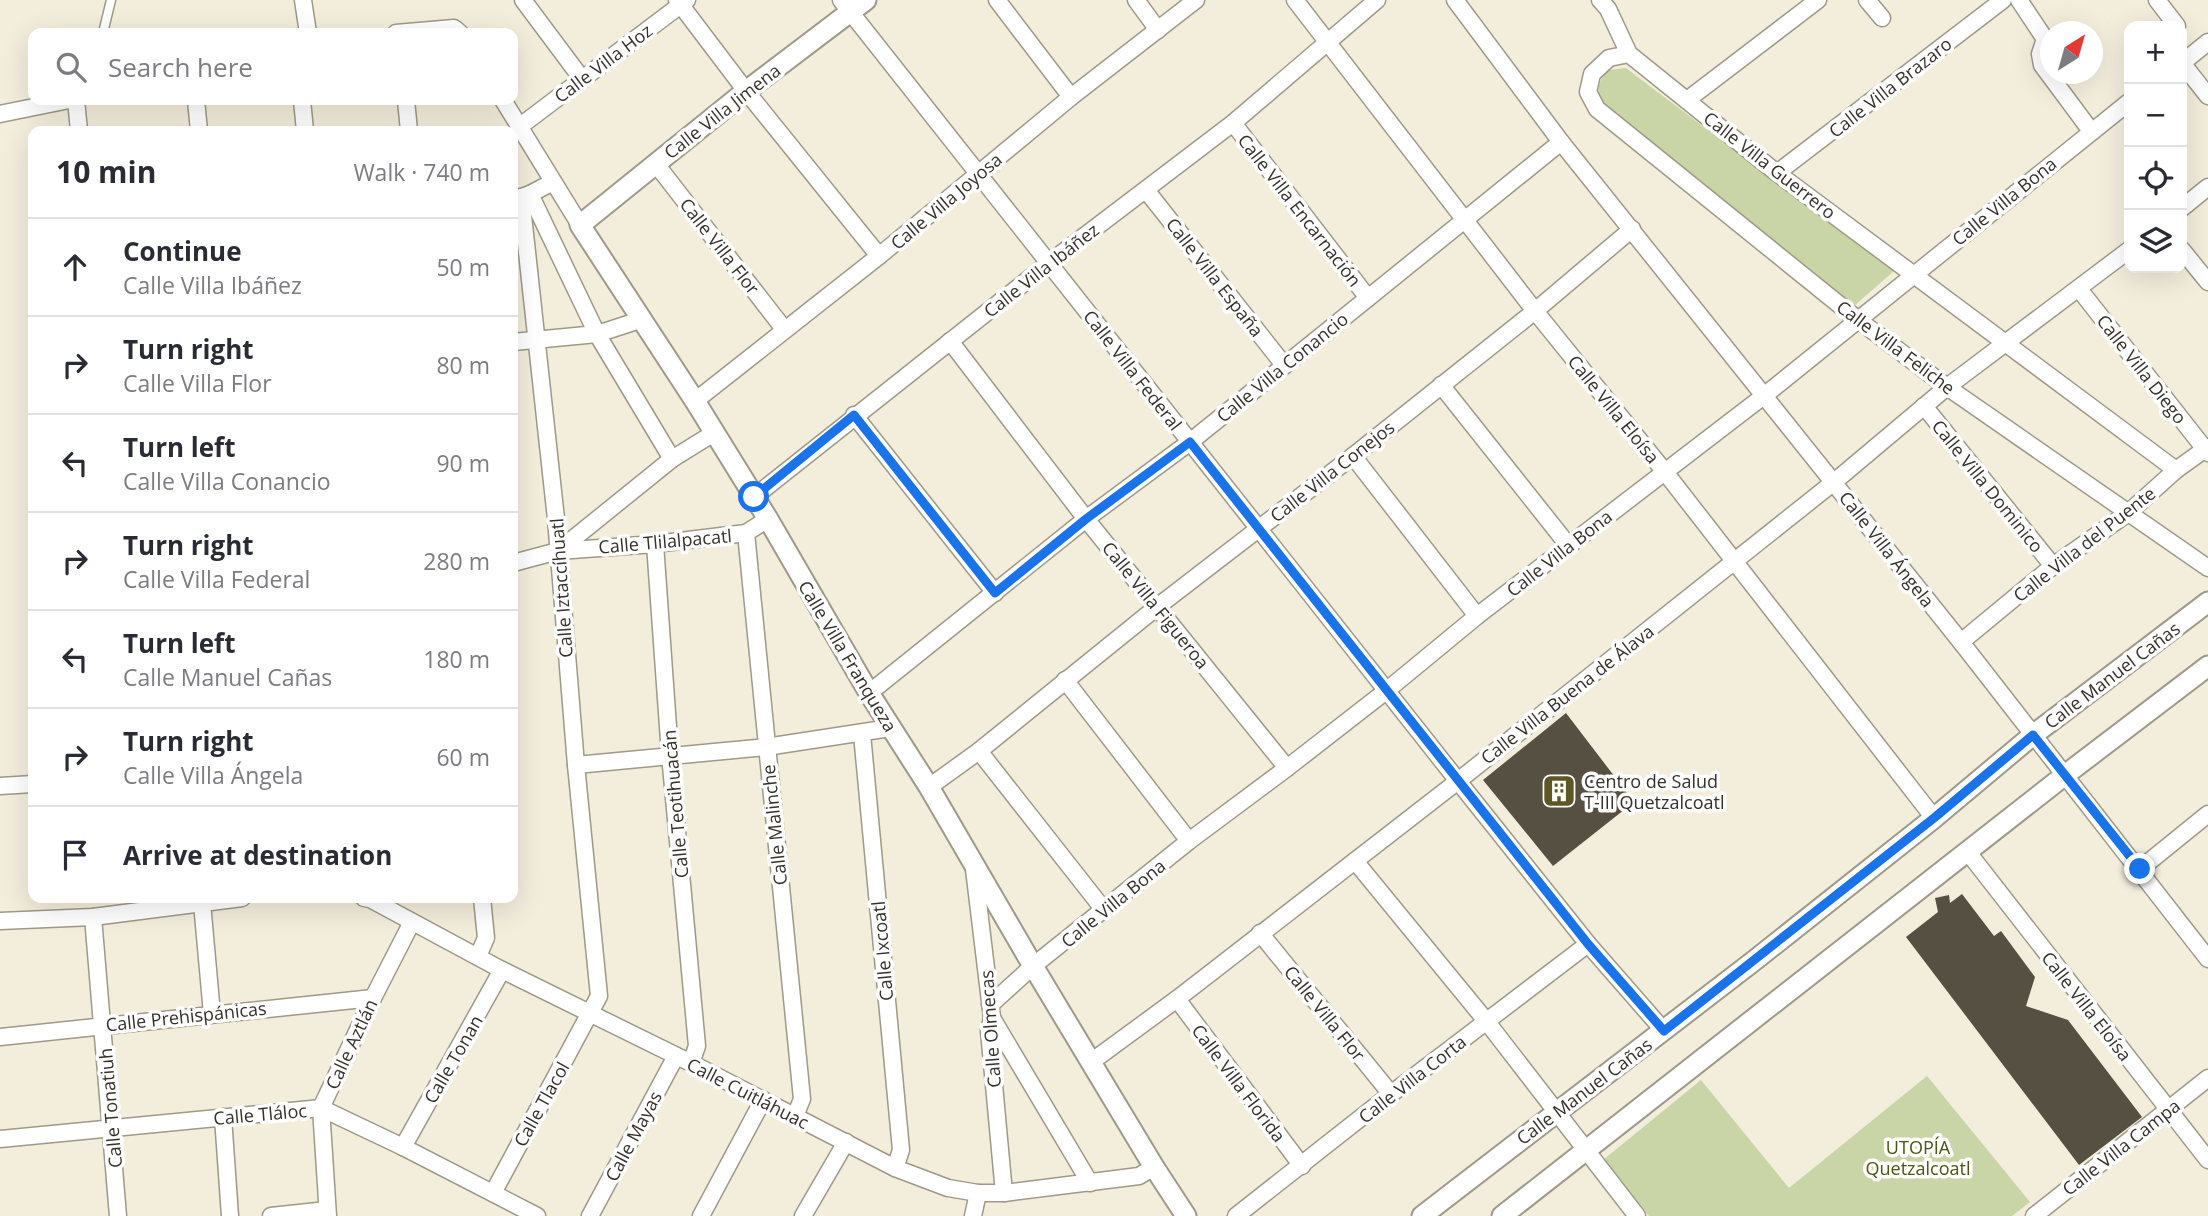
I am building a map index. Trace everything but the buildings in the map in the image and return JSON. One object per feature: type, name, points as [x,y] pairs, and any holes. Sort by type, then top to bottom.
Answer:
[{"type":"street","points":[[303,0],[307,28]]},
{"type":"street","points":[[523,0],[582,79]]},
{"type":"street","points":[[997,0],[1071,97]]},
{"type":"street","points":[[1136,0],[1158,30]]},
{"type":"street","name":"Calle Villa Joyosa","points":[[695,401],[784,328],[879,256],[1071,97],[1196,0]]},
{"type":"street","name":"Calle Villa Eloísa","points":[[1295,0],[1535,311],[1665,472],[1934,818]]},
{"type":"street","name":"Calle Villa Ibáñez","points":[[754,497],[854,415],[1233,123],[1377,0]]},
{"type":"street","points":[[1455,0],[1561,142]]},
{"type":"street","points":[[1687,100],[1818,0]]},
{"type":"street","points":[[1867,0],[1882,18]]},
{"type":"street","name":"Calle Villa Brazaro","points":[[1777,173],[2003,0]]},
{"type":"street","points":[[2019,0],[2045,39],[2040,54],[2042,65],[2091,131]]},
{"type":"street","points":[[2157,0],[2173,21]]},
{"type":"street","points":[[682,2],[746,91],[879,256]]},
{"type":"street","name":"Calle Villa Hoz","points":[[519,127],[682,2]]},
{"type":"street","points":[[1609,3],[1629,54]]},
{"type":"street","name":"Calle Villa Jimena","points":[[580,225],[853,4]]},
{"type":"street","name":"Calle Villa Federal","points":[[853,4],[978,174],[1258,530],[1588,944],[1664,1031]]},
{"type":"street","points":[[2187,36],[2202,46],[2187,59]]},
{"type":"street","name":"Calle Villa Guerrero","points":[[1629,54],[1777,173],[1913,275]]},
{"type":"street","name":"Calle Villa Feliche","points":[[1629,54],[1609,58],[1592,74],[1588,92],[1597,109],[1857,319],[1947,387],[2208,568]]},
{"type":"street","points":[[2187,69],[2208,96]]},
{"type":"street","points":[[0,114],[44,105]]},
{"type":"street","points":[[76,105],[79,126]]},
{"type":"street","points":[[196,105],[199,126]]},
{"type":"street","points":[[302,105],[305,126]]},
{"type":"street","points":[[406,105],[409,126]]},
{"type":"street","name":"Calle Villa Franqueza","points":[[506,105],[768,519],[869,693],[929,787],[1033,966],[1186,1216]]},
{"type":"street","name":"Calle Villa Bona","points":[[991,1012],[1033,966],[1189,841],[1386,691],[1477,615],[1765,395],[2124,106]]},
{"type":"street","name":"Calle Villa Encarnación","points":[[1233,123],[1367,298]]},
{"type":"street","name":"Calle Villa Conancio","points":[[869,693],[1086,519],[1190,442],[1561,142]]},
{"type":"street","name":"Calle Villa Ángela","points":[[1561,142],[1961,642],[2208,959]]},
{"type":"street","name":"Calle Villa Flor","points":[[656,164],[784,328]]},
{"type":"street","points":[[553,182],[521,196],[597,334],[672,459]]},
{"type":"street","points":[[2187,204],[2208,187]]},
{"type":"street","name":"Calle Villa España","points":[[1146,190],[1284,365]]},
{"type":"street","name":"Calle Iztaccíhuatl","points":[[521,196],[556,519],[576,765],[599,996],[590,1015]]},
{"type":"street","name":"Calle Villa Conejos","points":[[929,787],[979,751],[1157,607],[1353,456],[1535,311],[1632,229]]},
{"type":"street","name":"Calle Villa Buena de Álava","points":[[1091,1062],[1177,999],[1458,781],[1834,482],[1947,387],[2124,254]]},
{"type":"street","points":[[2187,256],[2208,282]]},
{"type":"street","points":[[1913,275],[2176,470]]},
{"type":"street","name":"Calle Villa Diego","points":[[2079,289],[2207,449]]},
{"type":"street","points":[[518,342],[597,334],[640,320]]},
{"type":"street","name":"Calle Villa Figueroa","points":[[950,341],[1086,519],[1287,768]]},
{"type":"street","points":[[1441,385],[1568,545]]},
{"type":"street","name":"Calle Villa Dominico","points":[[1924,406],[2053,566]]},
{"type":"street","points":[[854,415],[995,593]]},
{"type":"street","name":"Calle Tlilalpacatl","points":[[558,551],[672,459],[714,433]]},
{"type":"street","name":"Calle Villa del Puente","points":[[1961,642],[2053,566],[2127,513],[2176,470],[2207,449]]},
{"type":"street","points":[[1353,456],[1477,615]]},
{"type":"street","name":"Calle Tlilalpacatl","points":[[518,563],[558,551],[655,544],[746,533],[768,519]]},
{"type":"street","name":"Calle Malinche","points":[[746,533],[802,1099],[794,1116]]},
{"type":"street","name":"Calle Teotihuacán","points":[[655,544],[670,755],[697,1046],[683,1060]]},
{"type":"street","name":"Calle Manuel Cañas","points":[[1422,1216],[1664,1031],[1934,818],[2033,735],[2208,602]]},
{"type":"street","points":[[1503,1216],[1966,851],[2208,666]]},
{"type":"street","points":[[1065,680],[1189,841]]},
{"type":"street","points":[[576,765],[766,747],[890,728]]},
{"type":"street","name":"Calle Ixcoatl","points":[[862,734],[901,1150],[895,1168]]},
{"type":"street","points":[[979,751],[1104,911]]},
{"type":"street","points":[[0,786],[28,783]]},
{"type":"street","points":[[2140,869],[2208,814]]},
{"type":"street","name":"Calle Villa Eloísa","points":[[1966,851],[2208,1160]]},
{"type":"street","points":[[1355,861],[1487,1022],[1637,1216]]},
{"type":"street","name":"Calle Olmecas","points":[[974,865],[991,1012],[989,1031],[1004,1193]]},
{"type":"street","points":[[0,921],[93,917],[202,903],[212,1014]]},
{"type":"street","name":"Calle Cuitláhuac","points":[[377,903],[502,971],[895,1168],[948,1188],[978,1193],[1004,1193],[1139,1176],[1154,1167]]},
{"type":"street","points":[[478,956],[485,938],[482,903]]},
{"type":"street","name":"Calle Tonatiuh","points":[[93,917],[118,1216]]},
{"type":"street","name":"Calle Aztlán","points":[[328,1213],[321,1108],[412,922]]},
{"type":"street","name":"Calle Villa Flor","points":[[1260,933],[1391,1094]]},
{"type":"street","name":"Calle Villa Corta","points":[[1237,1216],[1391,1094],[1588,944]]},
{"type":"street","name":"Calle Tonan","points":[[403,1147],[502,971]]},
{"type":"street","name":"Calle Prehispánicas","points":[[0,1037],[373,998]]},
{"type":"street","name":"Calle Villa Florida","points":[[1177,999],[1302,1166]]},
{"type":"street","points":[[991,1012],[1090,1183]]},
{"type":"street","name":"Calle Tlacol","points":[[493,1193],[590,1015]]},
{"type":"street","name":"Calle Mayas","points":[[590,1216],[683,1060]]},
{"type":"street","name":"Calle Villa Campa","points":[[2034,1216],[2208,1078]]},
{"type":"street","points":[[701,1216],[763,1100]]},
{"type":"street","name":"Calle Tláloc","points":[[0,1139],[321,1108],[537,1216]]},
{"type":"street","points":[[223,1117],[230,1216]]},
{"type":"street","points":[[803,1216],[846,1142]]},
{"type":"street","points":[[973,1216],[978,1193]]},
{"type":"street","points":[[271,1216],[328,1213]]},
{"type":"lane","points":[[104,28],[111,0]]},
{"type":"green space","points":[[1626,68],[1894,271],[1854,306],[1603,106],[1599,95],[1602,78],[1609,70]]},
{"type":"green space","name":"UTOPÍA Quetzalcoatl","points":[[1927,1076],[2030,1202],[2012,1216],[1649,1216],[1603,1160],[1701,1080],[1789,1188]]},
{"type":"place","name":"Centro de Salud T-III Quetzalcoatl","points":[[1559,791]]},
{"type":"route","points":[[754,497],[854,415],[995,593],[1086,519],[1190,442],[1588,944],[1664,1031],[1934,818],[2033,735],[2140,869]]}]
